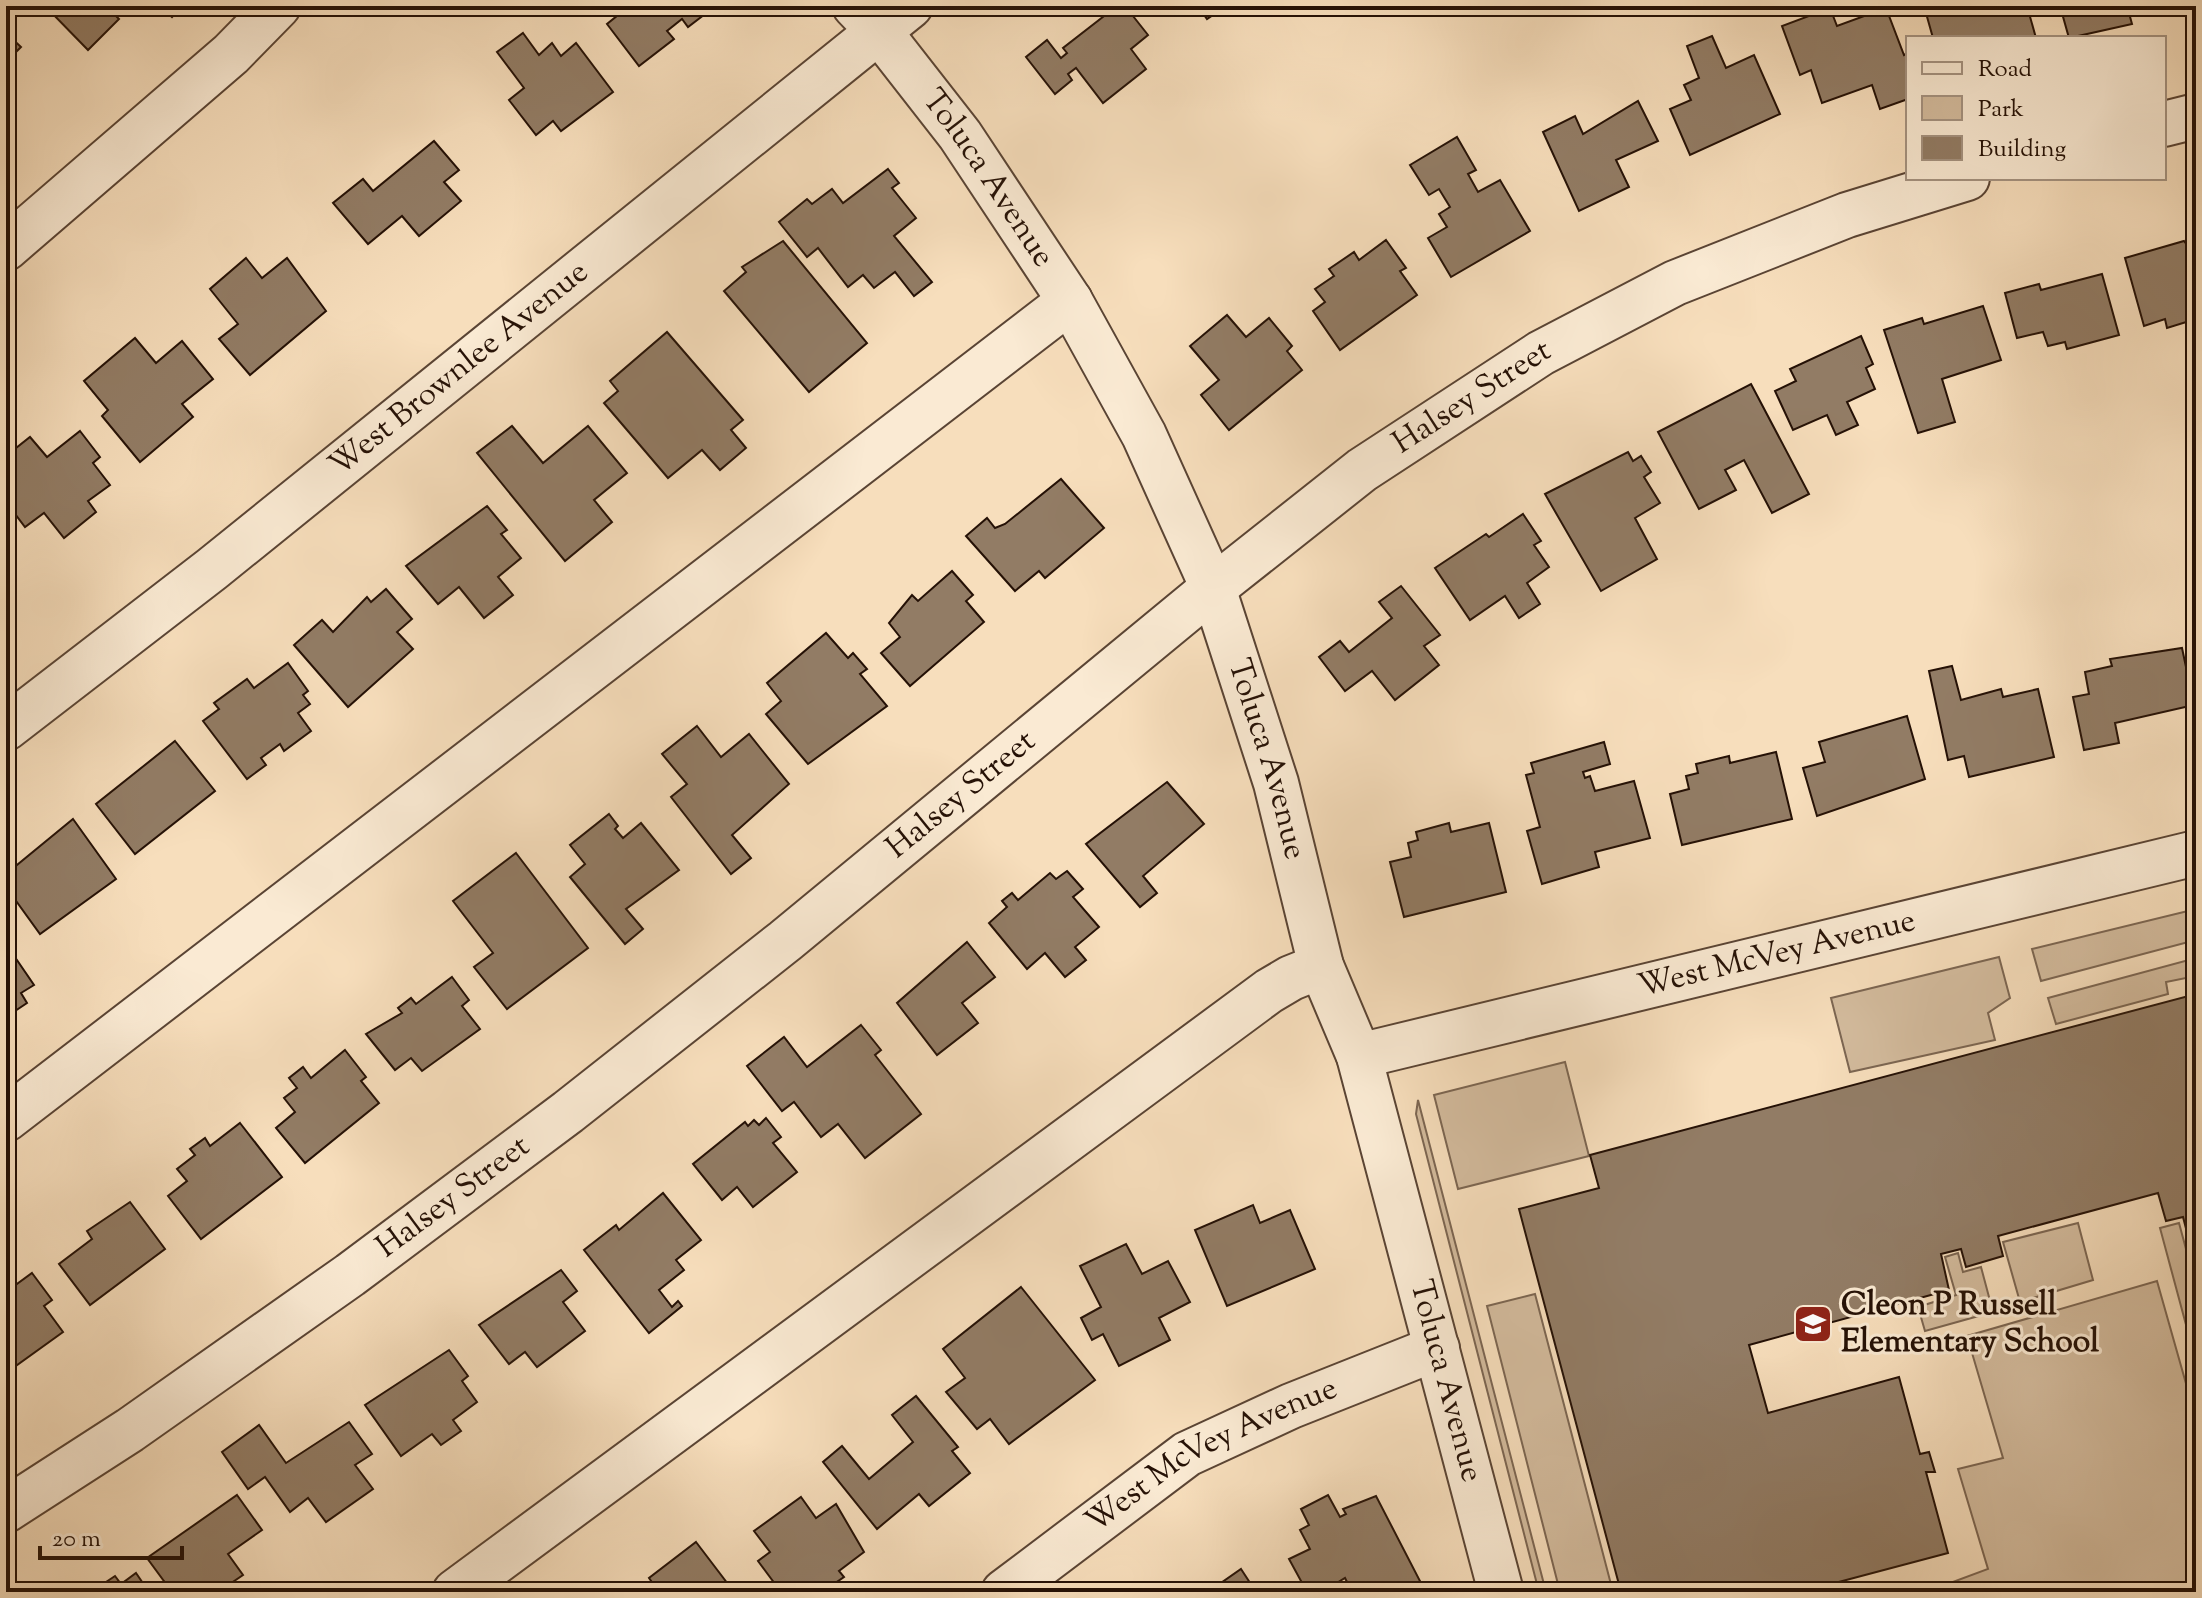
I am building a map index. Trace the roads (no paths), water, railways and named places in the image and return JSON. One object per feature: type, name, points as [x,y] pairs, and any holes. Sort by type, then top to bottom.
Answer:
[{"type":"street","points":[[6,248],[231,54],[278,6]]},
{"type":"street","name":"Toluca Avenue","points":[[881,14],[1070,301],[1144,435],[1213,588],[1276,783],[1321,966],[1359,1056],[1501,1592]]},
{"type":"street","name":"West Brownlee Avenue","points":[[6,728],[212,569],[881,14]]},
{"type":"street","points":[[2166,124],[2196,116]]},
{"type":"street","name":"Halsey Street","points":[[6,1510],[130,1430],[350,1275],[568,1112],[785,941],[1213,588],[1362,470],[1541,353],[1675,283],[1847,215],[1961,180]]},
{"type":"street","points":[[6,1119],[1070,301]]},
{"type":"street","name":"West McVey Avenue","points":[[1359,1056],[2196,853]]},
{"type":"street","points":[[455,1592],[1269,991],[1321,966]]},
{"type":"street","name":"West McVey Avenue","points":[[1004,1592],[1187,1454],[1291,1406],[1437,1348]]},
{"type":"place","name":"Cleon P Russell Elementary School","points":[[1813,1324]]}]
